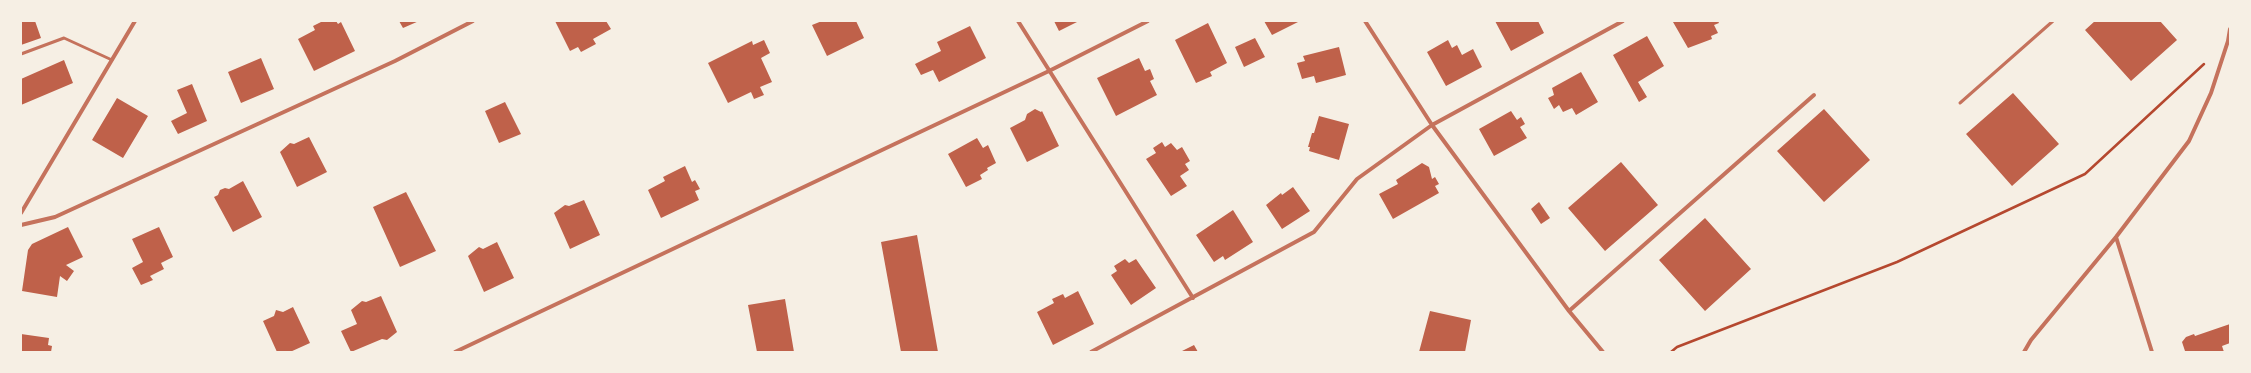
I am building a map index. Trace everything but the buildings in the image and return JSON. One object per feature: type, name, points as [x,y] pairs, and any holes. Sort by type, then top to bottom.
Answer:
[{"type":"street","points":[[21,213],[135,21]]},
{"type":"street","points":[[21,225],[55,217],[395,61],[473,21]]},
{"type":"street","points":[[1018,21],[1193,298]]},
{"type":"street","points":[[455,352],[1050,71],[1148,21]]},
{"type":"street","points":[[1365,21],[1432,125],[1569,311],[1603,352]]},
{"type":"street","points":[[1091,352],[1314,232],[1358,179],[1432,125],[1623,21]]},
{"type":"street","points":[[2024,352],[2031,340],[2116,237],[2189,141],[2211,93],[2228,41],[2230,29]]},
{"type":"street","points":[[1569,311],[1814,95]]},
{"type":"street","points":[[2116,237],[2152,352]]},
{"type":"lane","points":[[1960,103],[2053,21]]},
{"type":"lane","points":[[21,54],[64,38],[112,60]]},
{"type":"path","points":[[1671,352],[1677,347],[1897,262],[2085,174],[2206,63]]}]
